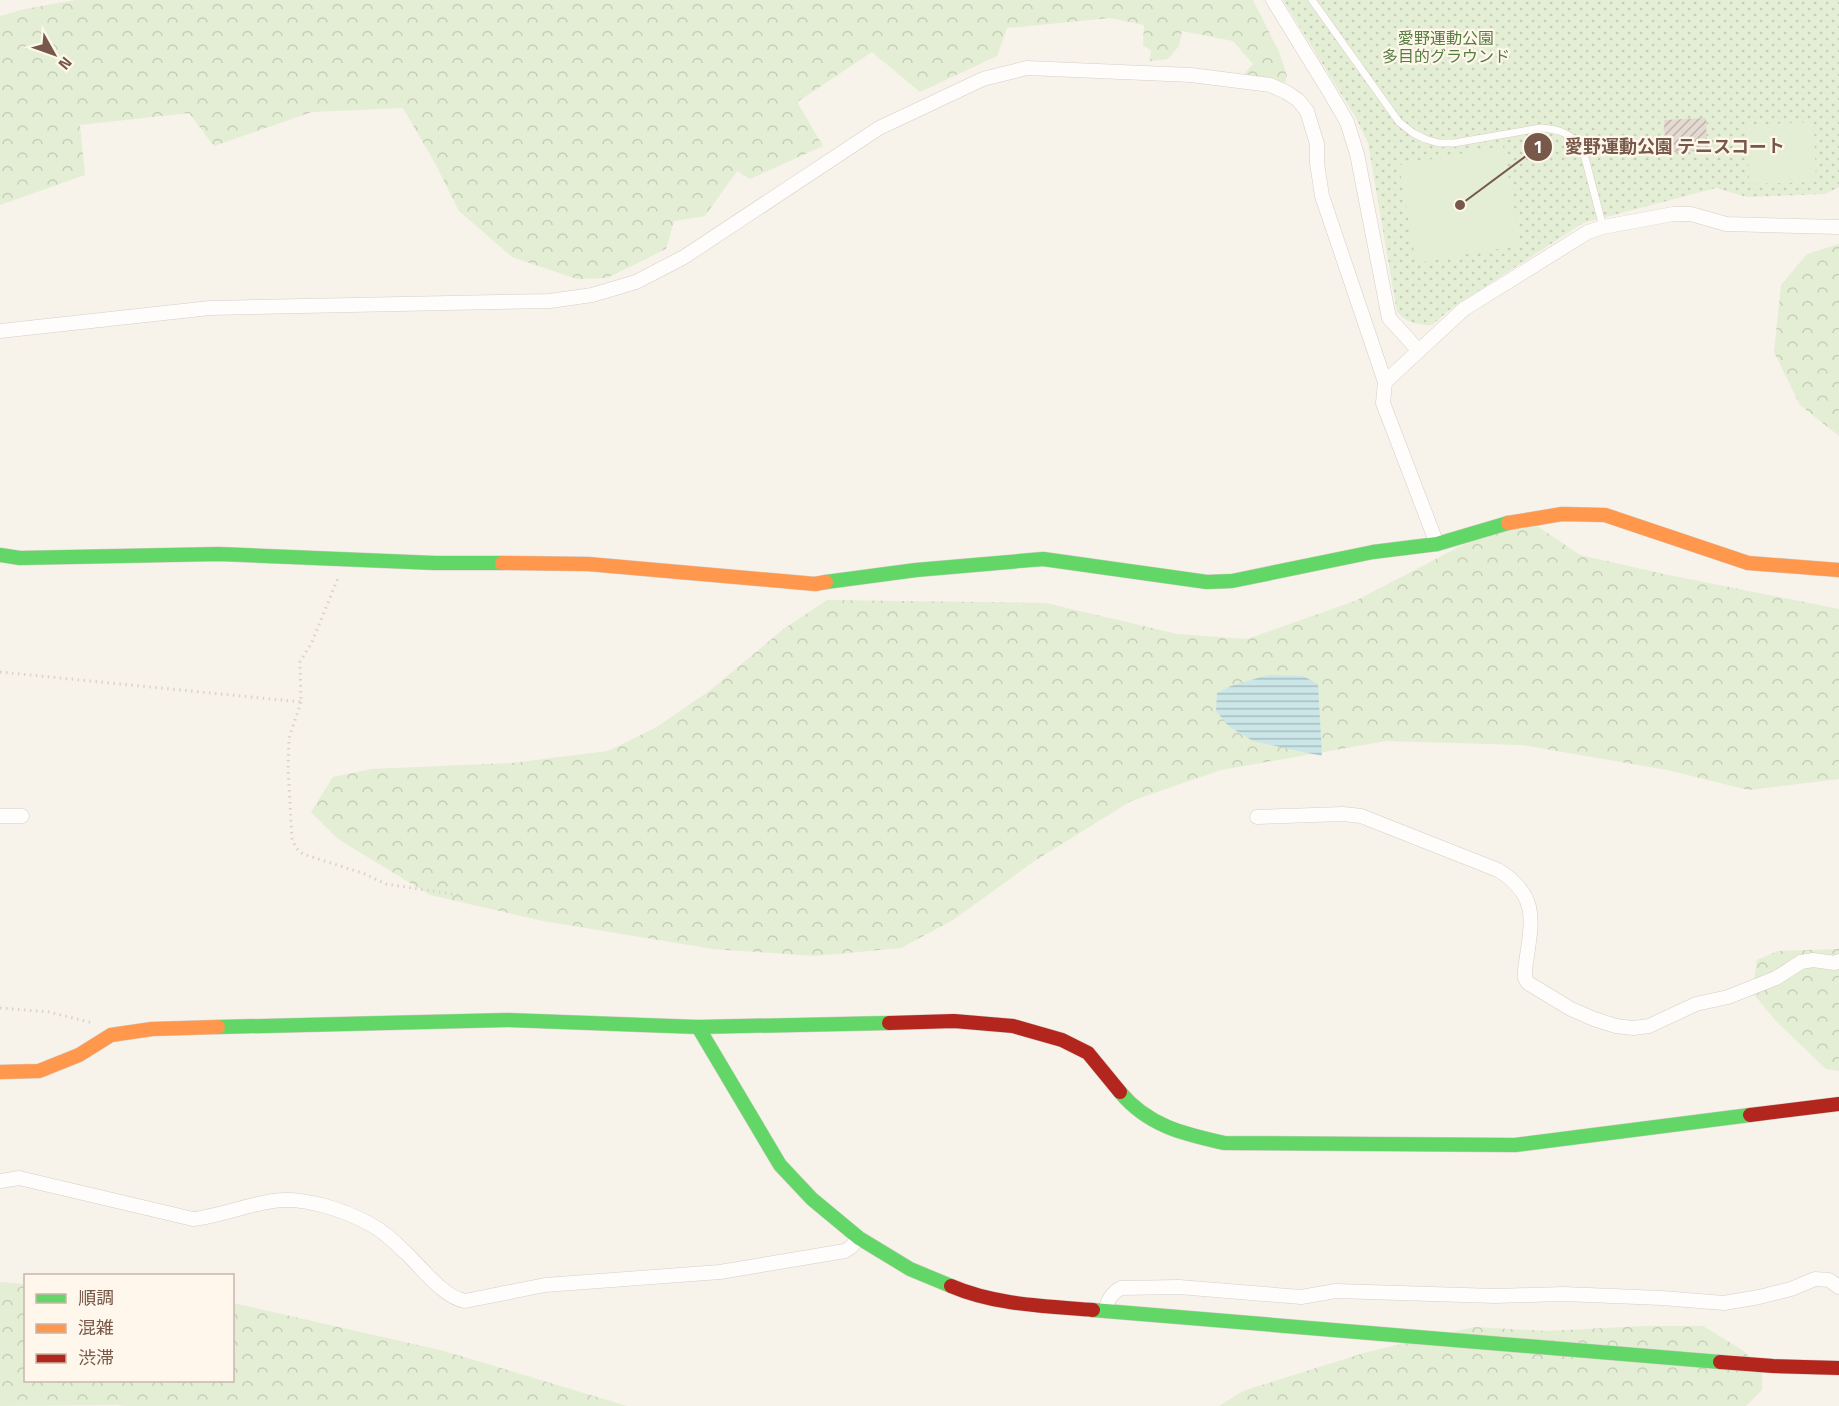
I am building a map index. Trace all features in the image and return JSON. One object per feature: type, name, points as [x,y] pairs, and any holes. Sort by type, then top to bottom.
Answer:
[{"type":"street","points":[[1273,0],[1347,122],[1357,154],[1389,318],[1419,351]]},
{"type":"street","points":[[0,330],[210,308],[550,301],[592,294],[636,282],[684,257],[879,128],[983,79],[1027,69],[1191,75],[1270,85],[1298,100],[1307,111],[1313,127],[1322,196],[1385,382],[1383,403],[1437,544]]},
{"type":"street","points":[[1385,382],[1464,309],[1588,232],[1673,214],[1691,214],[1726,224],[1839,227]]},
{"type":"street","points":[[0,555],[20,558],[219,554],[435,563],[588,564],[815,584],[916,570],[1042,559],[1207,582],[1232,581],[1373,552],[1437,544],[1515,521],[1562,514],[1605,515],[1748,562],[1839,570]]},
{"type":"street","points":[[1257,817],[1343,814],[1361,816],[1498,870],[1513,879],[1529,904],[1532,916],[1525,971],[1528,983],[1572,1009],[1616,1026],[1633,1028],[1649,1026],[1696,1004],[1728,997],[1776,978],[1801,962],[1813,960],[1835,963],[1839,961]]},
{"type":"street","points":[[0,816],[22,816]]},
{"type":"street","points":[[0,1072],[39,1071],[79,1055],[111,1035],[152,1029],[507,1020],[698,1027],[954,1021],[1013,1026],[1062,1040],[1088,1053],[1129,1103],[1155,1121],[1180,1133],[1224,1143],[1515,1145],[1839,1104]]},
{"type":"street","points":[[698,1027],[780,1165],[812,1199],[859,1239],[910,1269],[971,1295],[1024,1304],[1106,1311],[1773,1366],[1839,1368]]},
{"type":"street","points":[[0,1181],[19,1178],[193,1219],[210,1217],[276,1200],[305,1201],[332,1208],[371,1224],[392,1240],[444,1291],[465,1302],[545,1285],[720,1272],[845,1251],[859,1239]]},
{"type":"street","points":[[1106,1311],[1107,1302],[1113,1292],[1121,1288],[1179,1287],[1301,1297],[1335,1292],[1495,1296],[1563,1294],[1662,1298],[1724,1304],[1791,1289],[1815,1279],[1829,1280],[1839,1287]]},
{"type":"lane","points":[[1312,0],[1399,122],[1413,133],[1439,143],[1454,143],[1540,128],[1566,133],[1583,150],[1603,227]]},
{"type":"path","points":[[345,560],[312,642],[300,662],[302,702],[289,738],[291,838],[296,848],[303,854],[365,874],[386,884],[459,895]]},
{"type":"path","points":[[0,672],[302,702]]},
{"type":"path","points":[[0,1008],[49,1012],[96,1024],[111,1035]]},
{"type":"green space","points":[[75,0],[1253,0],[1279,52],[1287,76],[1284,86],[1244,74],[1253,64],[1233,41],[1182,31],[1179,46],[1168,59],[1150,61],[1151,50],[1143,46],[1144,25],[1110,18],[1007,28],[997,56],[920,92],[872,52],[797,102],[823,146],[750,179],[737,171],[705,216],[674,221],[666,249],[607,278],[577,279],[512,257],[459,211],[435,163],[403,108],[312,112],[214,146],[189,113],[80,125],[85,175],[0,205],[0,16]]},
{"type":"green space","name":"愛野運動公園 多目的グラウンド","points":[[1283,0],[1839,0],[1839,187],[1825,194],[1747,197],[1716,188],[1583,223],[1452,308],[1432,325],[1413,323],[1397,312],[1368,143],[1356,118]]},
{"type":"green space","points":[[1814,122],[1816,182],[1749,184],[1747,125]]},
{"type":"green space","points":[[1503,146],[1521,245],[1416,263],[1399,165]]},
{"type":"green space","points":[[1839,244],[1839,436],[1800,405],[1774,352],[1781,285],[1807,254]]},
{"type":"green space","points":[[1531,522],[1580,555],[1839,609],[1839,779],[1749,790],[1667,770],[1522,745],[1386,741],[1221,770],[1131,801],[1033,862],[953,920],[901,948],[815,956],[713,949],[543,921],[430,895],[338,839],[311,812],[333,777],[371,769],[512,763],[608,751],[655,728],[708,692],[785,628],[827,600],[1046,603],[1177,634],[1247,639],[1355,601],[1486,533]]},
{"type":"green space","points":[[1839,949],[1839,1071],[1826,1069],[1776,1021],[1752,992],[1757,960],[1778,951]]},
{"type":"green space","points":[[0,1282],[24,1284],[24,1382],[234,1382],[234,1303],[444,1351],[627,1406],[117,1405],[0,1406]]},
{"type":"green space","points":[[1645,1326],[1703,1326],[1742,1350],[1762,1368],[1762,1390],[1746,1406],[1219,1406],[1243,1391],[1367,1352],[1474,1327],[1546,1331]]},
{"type":"water","points":[[1268,675],[1303,676],[1318,684],[1322,756],[1253,741],[1230,727],[1216,711],[1217,693],[1231,686]]},
{"type":"building","points":[[1706,118],[1707,151],[1665,152],[1664,120]]},
{"type":"traffic: fast","points":[[826,582],[916,570],[1043,559],[1207,582],[1232,581],[1373,552],[1437,544],[1508,523]]},
{"type":"traffic: fast","points":[[0,555],[20,558],[219,554],[435,563],[502,563]]},
{"type":"traffic: fast","points":[[218,1027],[507,1020],[698,1027],[889,1023]]},
{"type":"traffic: fast","points":[[698,1027],[780,1165],[812,1199],[859,1238],[910,1269],[951,1286]]},
{"type":"traffic: fast","points":[[1120,1092],[1131,1104],[1155,1121],[1181,1132],[1224,1143],[1515,1145],[1750,1115]]},
{"type":"traffic: fast","points":[[1093,1310],[1720,1362]]},
{"type":"traffic: slow","points":[[1508,523],[1562,514],[1605,515],[1748,563],[1839,570]]},
{"type":"traffic: slow","points":[[502,563],[588,564],[815,584],[826,582]]},
{"type":"traffic: slow","points":[[0,1072],[39,1071],[79,1055],[111,1035],[152,1029],[218,1027]]},
{"type":"traffic: jam","points":[[889,1023],[954,1021],[1013,1026],[1062,1040],[1088,1053],[1120,1092]]},
{"type":"traffic: jam","points":[[1750,1115],[1839,1104]]},
{"type":"traffic: jam","points":[[951,1286],[1003,1301],[1093,1310]]},
{"type":"traffic: jam","points":[[1720,1362],[1839,1368]]},
{"type":"place","name":"愛野運動公園 テニスコート","points":[[1460,205]]}]
